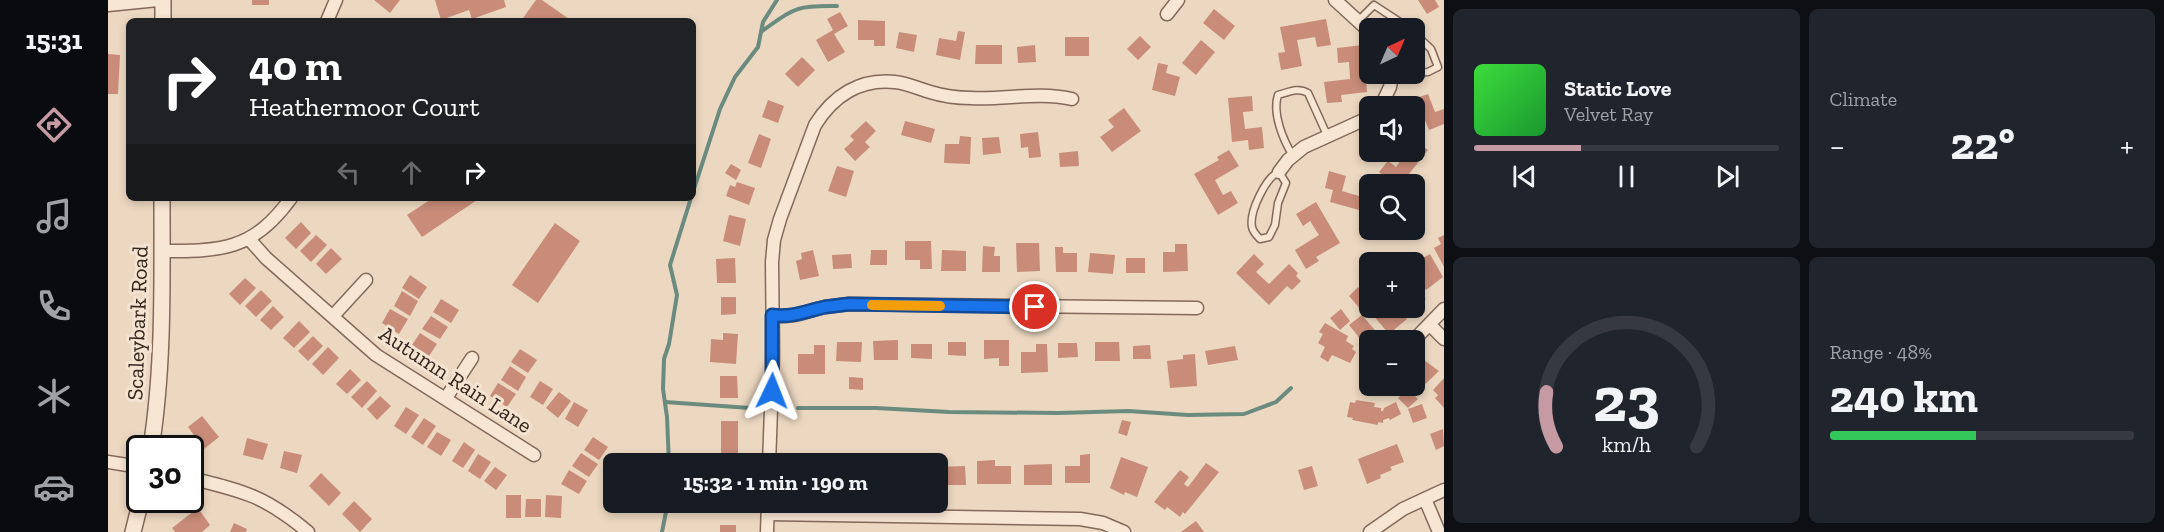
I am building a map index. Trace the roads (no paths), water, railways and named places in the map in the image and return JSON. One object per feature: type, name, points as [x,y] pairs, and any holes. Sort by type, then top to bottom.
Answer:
[{"type":"street","points":[[108,5],[158,0]]},
{"type":"street","points":[[163,0],[163,18]]},
{"type":"street","points":[[328,18],[336,0]]},
{"type":"street","points":[[1167,14],[1178,0]]},
{"type":"street","points":[[1335,0],[1358,21]]},
{"type":"street","points":[[770,453],[774,240],[815,124],[828,106],[840,96],[863,84],[894,82],[938,94],[971,98],[1054,94],[1072,99]]},
{"type":"street","points":[[1280,172],[1304,147],[1326,135],[1359,122]]},
{"type":"street","name":"Scaleybark Road","points":[[153,435],[160,367],[162,201]]},
{"type":"street","points":[[162,251],[207,251],[249,239],[272,220],[288,201]]},
{"type":"street","name":"Autumn Rain Lane","points":[[249,239],[266,258],[376,355],[534,455]]},
{"type":"street","points":[[333,316],[366,280]]},
{"type":"street","points":[[772,315],[795,316],[825,307],[849,304],[1197,309]]},
{"type":"street","points":[[1425,330],[1444,309]]},
{"type":"street","points":[[1430,325],[1444,339]]},
{"type":"street","points":[[446,398],[472,358]]},
{"type":"street","points":[[108,462],[126,465]]},
{"type":"street","points":[[204,482],[251,494],[271,504],[308,532]]},
{"type":"street","points":[[1370,532],[1403,509],[1444,490]]},
{"type":"street","points":[[1425,498],[1439,532]]},
{"type":"street","points":[[133,532],[138,513]]},
{"type":"street","points":[[767,532],[768,513]]},
{"type":"street","points":[[910,513],[1080,519],[1103,523],[1125,532]]},
{"type":"lane","points":[[1361,18],[1374,5],[1394,18]]},
{"type":"lane","points":[[1425,43],[1431,49],[1438,67],[1425,72]]},
{"type":"lane","points":[[1293,156],[1286,145],[1278,118],[1276,103],[1278,95],[1302,89],[1308,93],[1326,135]]},
{"type":"lane","points":[[1280,172],[1286,183],[1278,202],[1275,225],[1269,237],[1260,238],[1253,231],[1251,224],[1256,204],[1272,175],[1280,172]]},
{"type":"waterway","points":[[696,183],[720,109],[735,77],[758,47],[763,22],[777,0]]},
{"type":"waterway","points":[[762,31],[782,17],[804,7],[837,6]]},
{"type":"waterway","points":[[669,453],[663,389],[664,359],[669,344],[677,295],[670,265],[690,201]]},
{"type":"waterway","points":[[798,408],[876,408],[949,412],[1128,411],[1188,415],[1244,414],[1276,402],[1291,388]]},
{"type":"waterway","points":[[665,402],[750,408]]},
{"type":"waterway","points":[[662,532],[666,513]]}]
